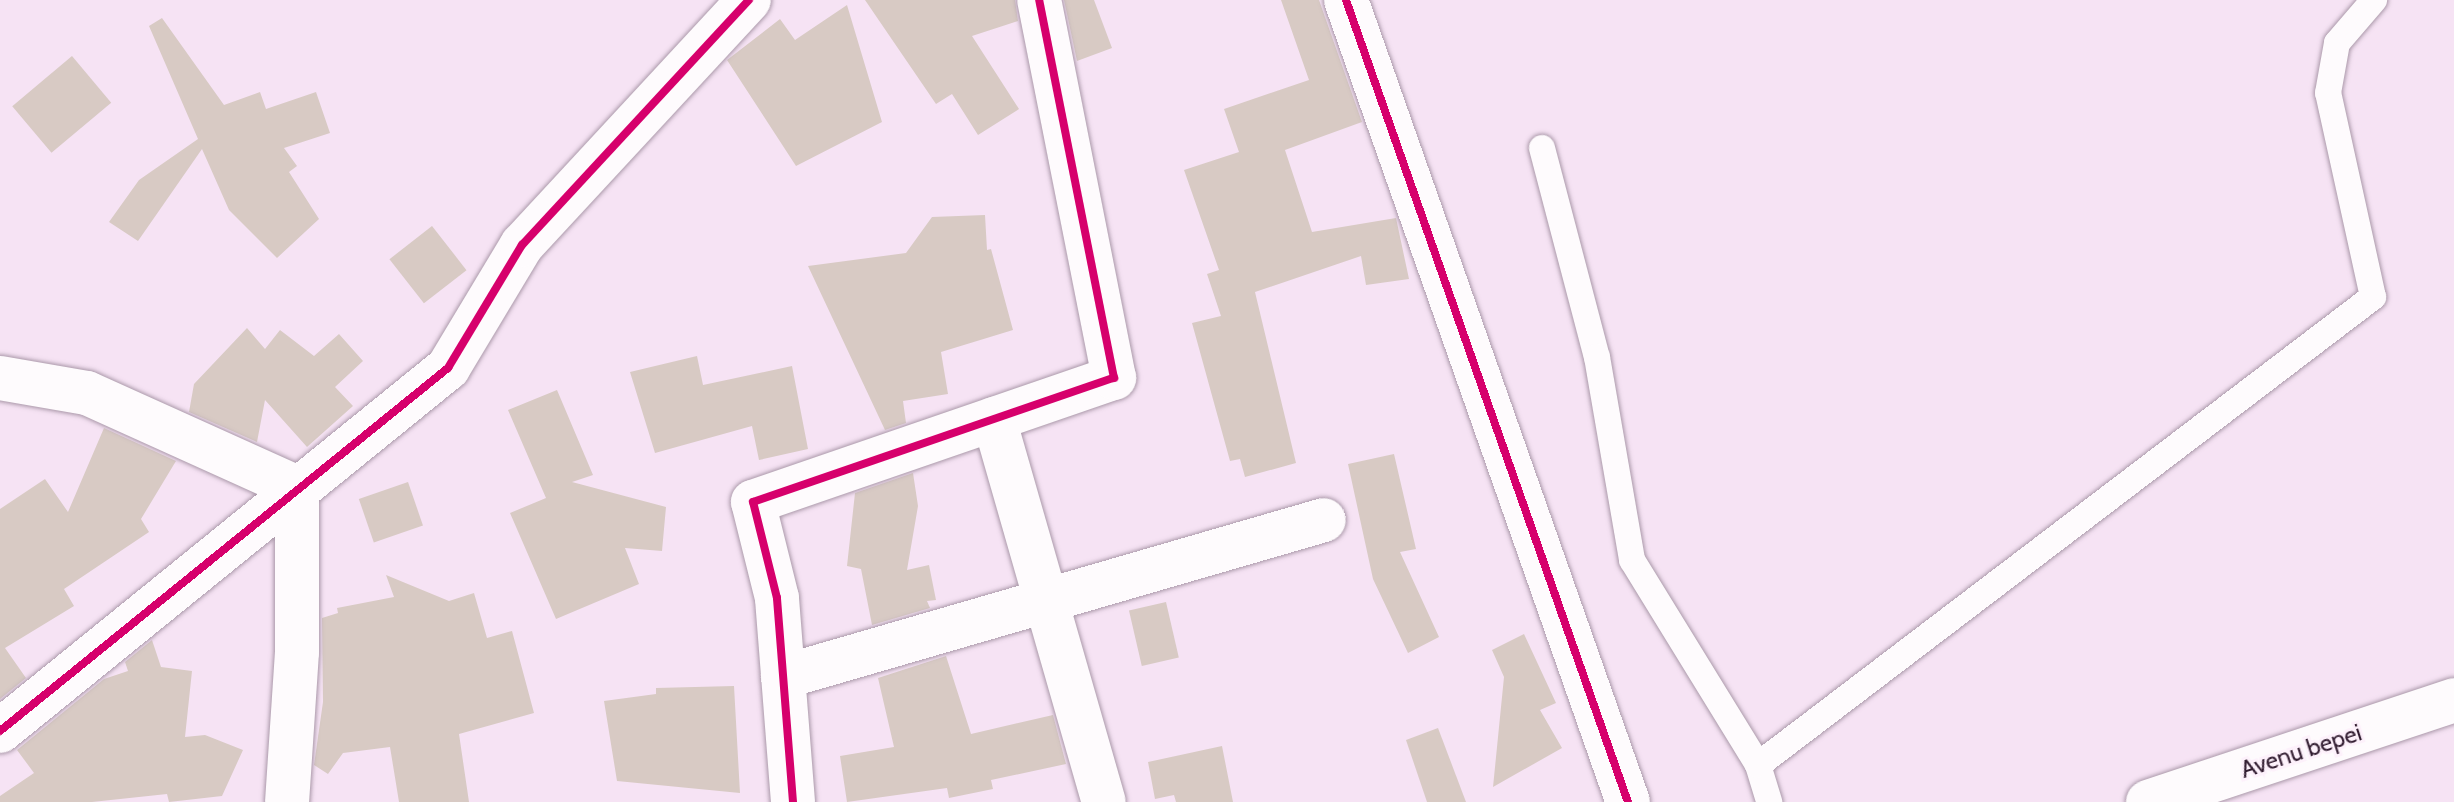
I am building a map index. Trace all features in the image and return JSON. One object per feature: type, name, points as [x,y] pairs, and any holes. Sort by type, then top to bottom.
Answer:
[{"type":"street","points":[[0,731],[448,368],[522,245],[749,0]]},
{"type":"street","points":[[793,802],[777,598],[753,502],[1114,378],[1039,0]]},
{"type":"street","points":[[1346,0],[1628,802]]},
{"type":"street","points":[[0,378],[87,393],[297,488]]},
{"type":"street","points":[[994,419],[1104,802]]},
{"type":"street","points":[[287,802],[297,652],[297,488]]},
{"type":"street","points":[[783,677],[1324,520]]},
{"type":"street","name":"Avenu bepei","points":[[2148,802],[2454,700]]},
{"type":"lane","points":[[1758,765],[2373,297],[2328,93],[2337,43],[2374,0]]},
{"type":"lane","points":[[1542,148],[1597,357],[1632,560],[1758,765],[1769,802]]},
{"type":"building","points":[[865,0],[1015,0],[1018,21],[972,36],[1019,109],[978,135],[952,94],[936,104]]},
{"type":"building","points":[[1064,0],[1094,0],[1112,48],[1077,61]]},
{"type":"building","points":[[1281,0],[1319,0],[1362,122],[1285,150],[1312,232],[1396,218],[1409,279],[1366,285],[1361,256],[1255,292],[1296,463],[1245,477],[1240,459],[1230,461],[1192,323],[1221,316],[1207,274],[1219,270],[1184,170],[1239,152],[1224,109],[1309,80]]},
{"type":"building","points":[[847,5],[882,122],[796,166],[727,60],[780,19],[795,40]]},
{"type":"building","points":[[162,18],[224,105],[260,92],[266,109],[316,92],[330,133],[284,148],[297,166],[289,172],[319,219],[277,258],[229,210],[202,149],[138,241],[109,222],[139,180],[198,139],[149,26]]},
{"type":"building","points":[[72,56],[111,103],[51,153],[12,106]]},
{"type":"building","points":[[985,215],[987,250],[991,249],[1013,330],[941,352],[948,394],[903,401],[906,423],[885,430],[808,266],[906,253],[932,217]]},
{"type":"building","points":[[432,226],[466,270],[424,303],[389,259]]},
{"type":"building","points":[[247,328],[265,349],[280,330],[314,356],[339,334],[363,361],[335,387],[353,406],[307,447],[265,400],[257,442],[189,412],[194,384]]},
{"type":"building","points":[[697,356],[703,385],[792,366],[808,449],[759,460],[752,426],[655,453],[630,372]]},
{"type":"building","points":[[557,390],[593,475],[572,482],[666,507],[662,551],[625,548],[639,584],[556,619],[510,513],[546,498],[508,410]]},
{"type":"building","points":[[104,428],[176,461],[141,519],[149,532],[64,589],[74,606],[5,648],[26,678],[0,699],[0,509],[45,479],[68,512]]},
{"type":"building","points":[[1394,454],[1416,549],[1400,552],[1439,637],[1408,653],[1373,579],[1348,464]]},
{"type":"building","points":[[913,473],[918,506],[907,570],[929,565],[936,600],[927,601],[930,608],[872,625],[861,569],[847,566],[855,493]]},
{"type":"building","points":[[408,482],[423,525],[374,542],[359,499]]},
{"type":"building","points":[[386,575],[449,601],[474,593],[487,638],[512,631],[534,713],[459,734],[469,802],[399,802],[390,747],[343,753],[328,774],[314,765],[323,702],[322,618],[338,613],[337,608],[394,597]]},
{"type":"building","points":[[1166,602],[1179,658],[1142,666],[1129,611]]},
{"type":"building","points":[[1524,634],[1556,703],[1540,710],[1562,748],[1493,787],[1504,677],[1492,650]]},
{"type":"building","points":[[152,640],[161,667],[192,671],[185,737],[205,735],[243,750],[222,796],[169,802],[167,794],[92,802],[0,802],[0,796],[34,773],[17,750],[104,679],[128,671],[125,662]]},
{"type":"building","points":[[946,656],[971,734],[1053,715],[1066,764],[991,780],[993,789],[949,798],[947,788],[847,802],[840,756],[894,747],[878,678]]},
{"type":"building","points":[[734,686],[740,793],[617,781],[604,701],[656,694],[656,688]]},
{"type":"building","points":[[1438,728],[1466,802],[1427,802],[1406,740]]},
{"type":"building","points":[[1222,746],[1233,802],[1176,802],[1174,795],[1155,799],[1148,762]]},
{"type":"cycle path","points":[[0,731],[448,368],[522,245],[749,0]]},
{"type":"cycle path","points":[[793,802],[777,598],[753,502],[1114,378],[1039,0]]},
{"type":"cycle path","points":[[1346,0],[1628,802]]}]
